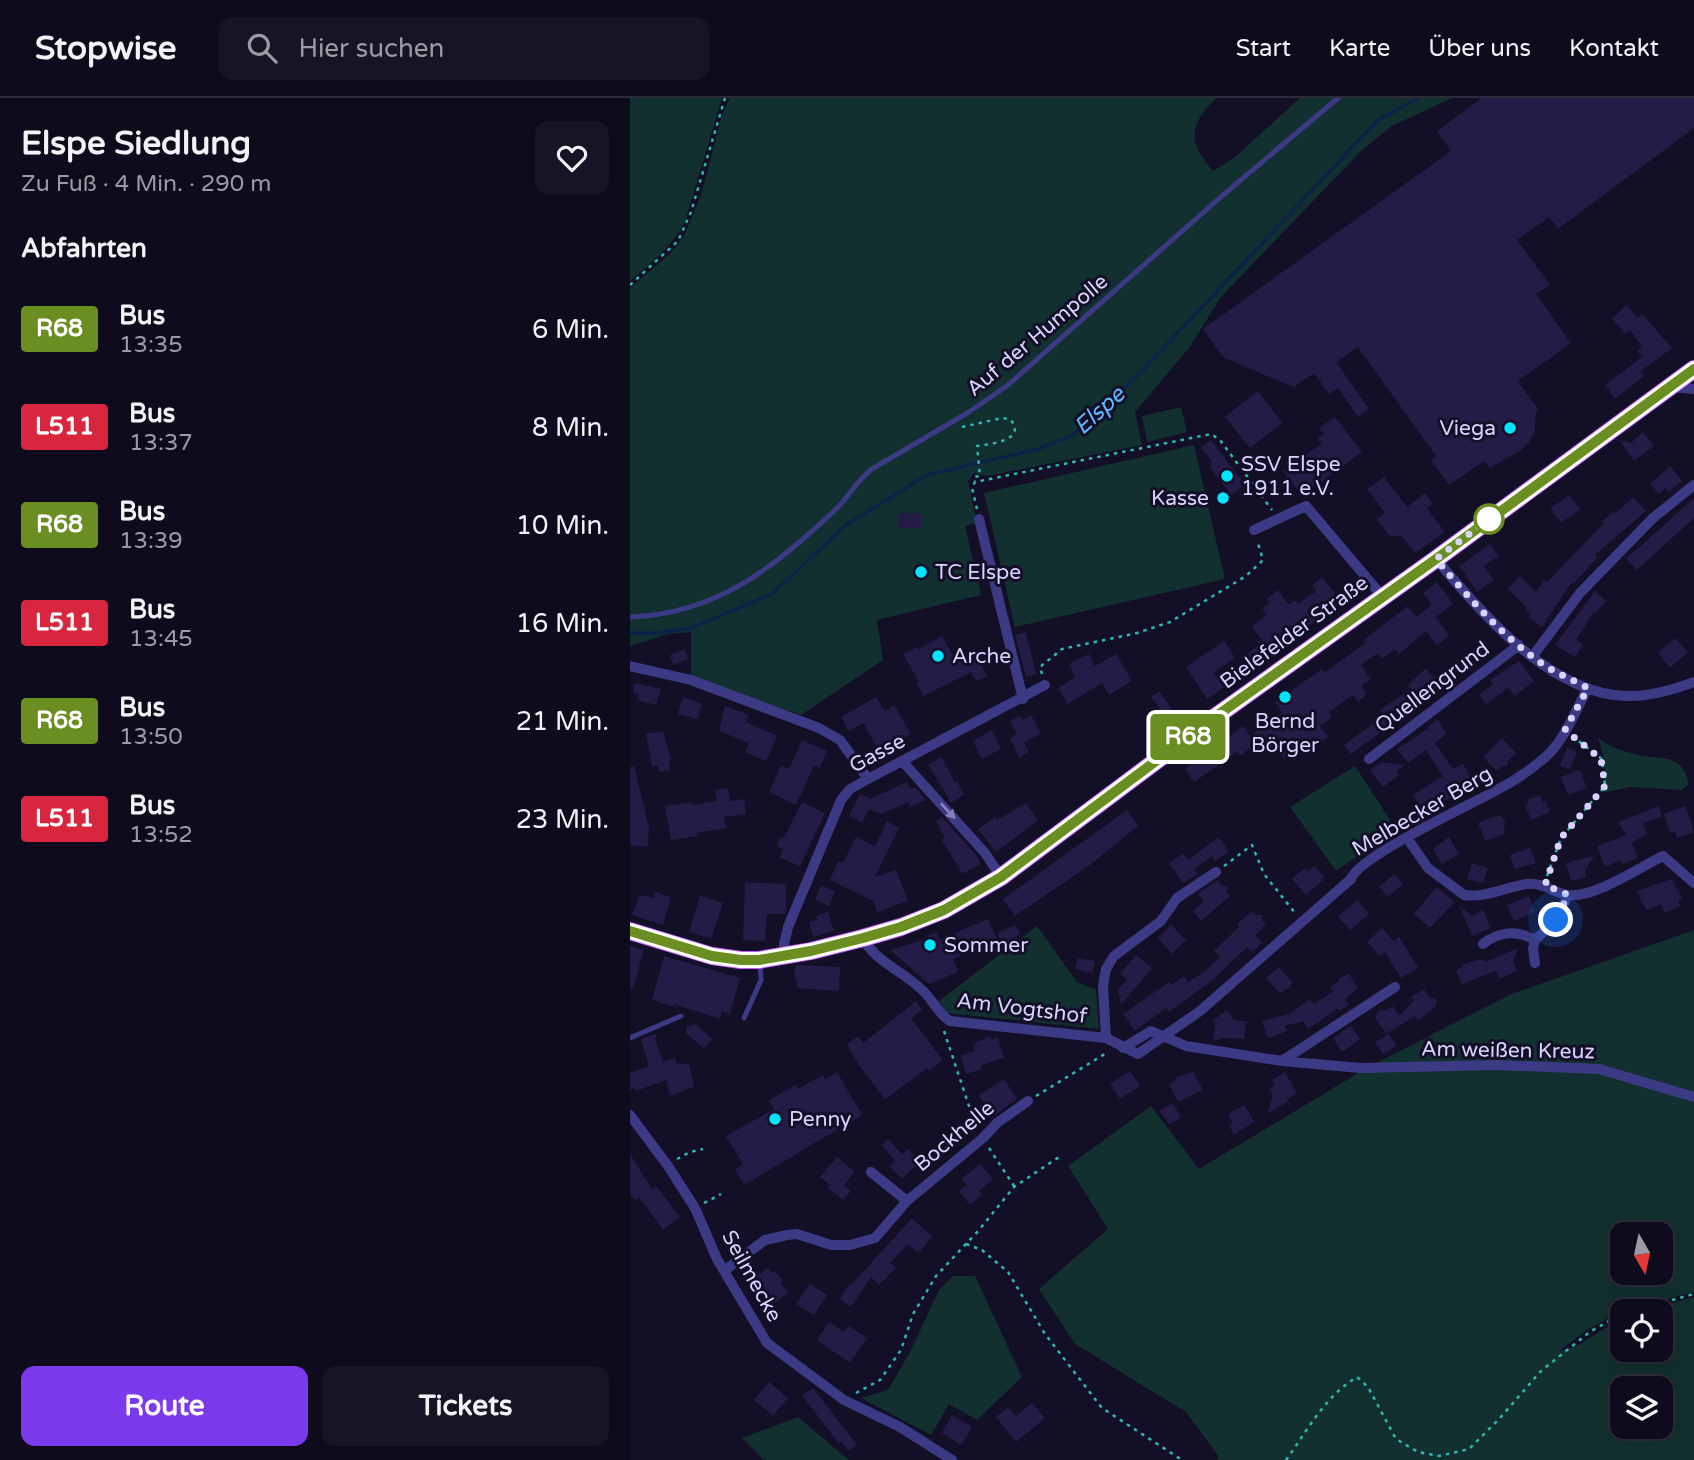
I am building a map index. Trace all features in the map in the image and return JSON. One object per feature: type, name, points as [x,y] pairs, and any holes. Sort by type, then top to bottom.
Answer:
[{"type":"main road","name":"Bielefelder Straße","points":[[630,931],[712,956],[759,960],[863,938],[944,910],[1001,877],[1198,729],[1436,559],[1694,369]]},
{"type":"street","points":[[1670,387],[1694,389]]},
{"type":"street","points":[[1532,657],[1580,593],[1653,518],[1694,485]]},
{"type":"street","points":[[1254,530],[1306,506],[1382,596]]},
{"type":"street","points":[[979,519],[1023,699]]},
{"type":"street","points":[[1436,559],[1474,602],[1532,657],[1588,688],[1627,696],[1651,694],[1694,682]]},
{"type":"street","name":"Quellengrund","points":[[1369,759],[1519,645]]},
{"type":"street","points":[[630,666],[691,680],[819,728],[840,740],[868,779]]},
{"type":"street","name":"Gasse","points":[[786,956],[784,944],[788,927],[842,800],[850,789],[1045,685]]},
{"type":"street","name":"Melbecker Berg","points":[[1163,1036],[1228,987],[1351,879],[1357,869],[1407,838],[1500,789],[1544,759],[1565,730],[1588,688]]},
{"type":"street","points":[[902,761],[966,831],[1001,877]]},
{"type":"street","points":[[1407,838],[1428,868],[1464,895],[1491,893],[1529,883],[1545,885],[1568,895],[1594,890],[1663,856],[1694,883]]},
{"type":"street","points":[[1106,1038],[1103,985],[1114,956],[1161,921],[1177,898],[1216,872]]},
{"type":"street","points":[[1535,963],[1535,940],[1556,920],[1568,895]]},
{"type":"street","points":[[1483,944],[1489,939],[1514,932],[1535,940]]},
{"type":"street","name":"Am Vogtshof","points":[[863,938],[872,952],[921,989],[944,1018],[950,1021],[1106,1038],[1121,1047]]},
{"type":"street","points":[[1121,1047],[1138,1054],[1163,1036],[1186,1046],[1282,1060],[1395,987]]},
{"type":"street","name":"Am weißen Kreuz","points":[[1282,1060],[1360,1069],[1497,1065],[1599,1069],[1694,1097]]},
{"type":"street","name":"Bockhelle","points":[[724,1271],[765,1240],[787,1235],[797,1234],[831,1245],[864,1242],[876,1238],[907,1201],[983,1138],[996,1123],[1028,1101]]},
{"type":"street","name":"Seilmecke","points":[[630,1115],[695,1208],[724,1271],[767,1343],[844,1400],[900,1427],[952,1460]]},
{"type":"street","name":"Bockhelle","points":[[871,1172],[907,1201]]},
{"type":"lane","name":"Auf der Humpolle","points":[[630,617],[700,605],[745,583],[795,545],[838,507],[861,477],[945,427],[1008,385],[1223,195],[1338,98]]},
{"type":"lane","points":[[744,1018],[761,980],[759,960]]},
{"type":"lane","points":[[630,1038],[681,1016]]},
{"type":"path","points":[[630,285],[678,241],[691,212],[725,98]]},
{"type":"path","points":[[945,427],[966,427],[1002,418],[1013,421],[1015,428],[1011,437],[977,446],[981,476],[974,477],[972,488],[979,519]]},
{"type":"path","points":[[975,482],[1211,434],[1220,440],[1278,518]]},
{"type":"path","points":[[1045,685],[1040,667],[1062,649],[1137,633],[1170,622],[1246,576],[1263,560],[1254,530]]},
{"type":"path","points":[[1545,885],[1561,838],[1605,786],[1601,759],[1565,730]]},
{"type":"path","points":[[1216,872],[1252,845],[1264,874],[1302,921]]},
{"type":"path","points":[[944,1018],[941,1024],[974,1124],[1014,1187]]},
{"type":"path","points":[[1028,1101],[1121,1047]]},
{"type":"path","points":[[680,1157],[703,1149]]},
{"type":"path","points":[[844,1400],[880,1381],[901,1350],[913,1314],[936,1276],[1014,1187],[1062,1155]]},
{"type":"path","points":[[695,1208],[721,1194]]},
{"type":"path","points":[[966,1244],[982,1250],[1007,1272],[1045,1334],[1102,1408],[1182,1460]]},
{"type":"path","points":[[1673,1300],[1694,1294]]},
{"type":"path","points":[[1286,1460],[1312,1419],[1345,1384],[1357,1377],[1368,1387],[1396,1439],[1418,1452],[1439,1456],[1469,1449],[1541,1371],[1591,1331],[1610,1321]]},
{"type":"green space","points":[[630,98],[722,98],[685,222],[668,246],[630,281]]},
{"type":"green space","points":[[730,98],[1216,98],[1200,117],[1195,134],[1199,151],[1213,171],[1235,157],[1300,98],[1452,98],[1392,126],[1361,151],[1221,297],[1189,348],[1135,412],[1142,445],[987,476],[974,473],[968,481],[977,523],[965,526],[981,595],[877,620],[883,660],[801,715],[691,677],[691,632],[668,634],[630,646],[630,288],[671,253],[684,236],[701,195],[722,115]]},
{"type":"green space","points":[[1181,407],[1187,432],[1147,442],[1142,416]]},
{"type":"green space","points":[[1194,445],[1225,579],[1015,627],[984,493]]},
{"type":"green space","points":[[1598,738],[1631,753],[1673,761],[1682,768],[1689,784],[1682,790],[1630,787],[1602,793],[1604,765]]},
{"type":"green space","points":[[1355,766],[1396,829],[1336,871],[1290,807]]},
{"type":"green space","points":[[1037,926],[1077,982],[1096,990],[1099,1029],[947,1013],[939,1001]]},
{"type":"green space","points":[[1694,930],[1694,1292],[1667,1299],[1610,1299],[1610,1318],[1587,1330],[1559,1351],[1577,1346],[1610,1325],[1610,1362],[1673,1362],[1673,1302],[1694,1297],[1694,1460],[1217,1460],[1219,1457],[1186,1412],[1075,1344],[1039,1289],[1108,1229],[1068,1166],[1151,1106],[1199,1169],[1363,1070],[1509,995]]},
{"type":"green space","points":[[953,1276],[975,1276],[1022,1377],[977,1420],[949,1404],[931,1435],[861,1398],[888,1390],[911,1350],[939,1290]]},
{"type":"green space","points":[[798,1417],[849,1460],[764,1460],[742,1438]]},
{"type":"building","points":[[1482,98],[1694,98],[1694,128],[1558,229],[1549,217],[1517,240],[1550,285],[1536,294],[1571,343],[1518,381],[1538,409],[1535,432],[1529,442],[1521,450],[1490,468],[1484,461],[1449,485],[1431,460],[1436,456],[1358,347],[1336,362],[1369,409],[1358,417],[1338,388],[1329,394],[1314,373],[1294,387],[1224,358],[1203,329],[1451,151],[1437,131]]},
{"type":"building","points":[[1627,305],[1637,318],[1642,314],[1672,348],[1640,372],[1644,376],[1615,399],[1605,385],[1642,357],[1637,351],[1642,347],[1630,330],[1625,334],[1612,318]]},
{"type":"building","points":[[1258,391],[1282,423],[1250,448],[1225,417]]},
{"type":"building","points":[[1335,417],[1362,452],[1302,496],[1283,471],[1322,443],[1318,438],[1324,434],[1319,428]]},
{"type":"building","points":[[1643,432],[1654,446],[1634,461],[1619,440],[1631,443]]},
{"type":"building","name":"SSV Elspe 1911 e.V.","points":[[1211,440],[1245,485],[1231,495],[1210,467],[1212,462],[1201,447]]},
{"type":"building","points":[[1670,466],[1682,481],[1668,492],[1666,488],[1659,494],[1650,484]]},
{"type":"building","points":[[1384,477],[1407,507],[1425,493],[1433,504],[1427,508],[1445,532],[1415,553],[1401,535],[1390,537],[1377,519],[1385,513],[1367,489]]},
{"type":"building","points":[[1569,495],[1580,510],[1561,523],[1550,509]]},
{"type":"building","points":[[1633,497],[1646,511],[1595,555],[1597,558],[1573,584],[1571,583],[1542,627],[1529,618],[1531,614],[1525,610],[1526,607],[1508,589],[1520,576],[1536,592],[1544,580],[1547,582],[1604,523],[1602,521],[1614,511],[1616,513]]},
{"type":"building","points":[[1694,498],[1694,518],[1637,570],[1626,559]]},
{"type":"building","points":[[921,513],[921,528],[898,528],[898,514]]},
{"type":"building","points":[[1490,544],[1499,556],[1484,566],[1494,580],[1477,592],[1459,566]]},
{"type":"building","points":[[1322,577],[1341,601],[1271,654],[1269,651],[1248,667],[1242,658],[1263,642],[1252,626],[1267,615],[1262,608],[1269,603],[1266,599],[1278,590],[1289,605],[1295,600],[1298,604],[1316,591],[1312,585]]},
{"type":"building","points":[[1437,582],[1453,604],[1436,617],[1449,636],[1437,645],[1426,631],[1399,654],[1395,649],[1382,659],[1378,653],[1361,665],[1371,679],[1361,686],[1367,694],[1358,702],[1353,695],[1329,712],[1332,717],[1320,726],[1328,737],[1311,749],[1307,743],[1284,759],[1267,736],[1240,756],[1237,752],[1194,782],[1185,769],[1243,726],[1250,736],[1282,712],[1275,702],[1322,669],[1324,673],[1365,643],[1363,640],[1408,606],[1416,617],[1432,605],[1423,593]]},
{"type":"building","points":[[1595,591],[1606,601],[1593,613],[1576,640],[1583,644],[1575,657],[1555,645]]},
{"type":"building","points":[[1026,632],[1036,674],[1026,677],[1015,635]]},
{"type":"building","points":[[942,636],[955,659],[973,650],[987,676],[976,681],[971,672],[923,696],[916,683],[919,682],[903,654],[917,647],[919,649]]},
{"type":"building","points":[[1675,638],[1688,652],[1670,668],[1658,653]]},
{"type":"building","points":[[1224,641],[1235,658],[1214,672],[1224,687],[1207,699],[1186,667]]},
{"type":"building","points":[[685,649],[688,659],[673,665],[670,655]]},
{"type":"building","points":[[1089,654],[1095,666],[1116,654],[1132,681],[1109,695],[1102,683],[1068,704],[1058,688],[1075,677],[1069,664]]},
{"type":"building","points":[[1519,661],[1534,681],[1515,696],[1508,688],[1486,704],[1479,695],[1493,684],[1490,680]]},
{"type":"building","points":[[1426,668],[1431,676],[1437,677],[1436,684],[1439,689],[1428,697],[1425,693],[1398,714],[1401,718],[1351,754],[1344,745],[1384,716],[1380,710],[1410,689],[1408,685]]},
{"type":"building","points":[[635,683],[661,689],[656,705],[637,700],[639,694],[633,693]]},
{"type":"building","points":[[1159,691],[1180,720],[1160,735],[1150,720],[1159,714],[1157,712],[1160,709],[1151,697]]},
{"type":"building","points":[[683,697],[702,704],[698,719],[678,714]]},
{"type":"building","points":[[876,697],[885,711],[894,705],[911,734],[880,752],[863,723],[849,731],[841,717]]},
{"type":"building","points":[[725,706],[749,715],[746,722],[777,736],[766,761],[745,752],[749,743],[719,731]]},
{"type":"building","points":[[1031,715],[1041,733],[1024,743],[1029,752],[1019,758],[1010,738],[1017,734],[1010,721],[1020,716],[1022,720]]},
{"type":"building","points":[[1438,719],[1446,734],[1435,743],[1453,769],[1463,764],[1475,785],[1423,813],[1413,795],[1443,776],[1426,750],[1408,763],[1397,749]]},
{"type":"building","points":[[992,730],[1001,749],[982,759],[973,741]]},
{"type":"building","points":[[663,731],[671,760],[670,770],[659,772],[658,765],[652,766],[646,734]]},
{"type":"building","points":[[1502,738],[1516,753],[1507,766],[1497,771],[1483,757]]},
{"type":"building","points":[[802,740],[827,751],[820,768],[814,766],[796,805],[769,792],[781,765],[789,769]]},
{"type":"building","points":[[1567,748],[1577,752],[1570,769],[1560,765]]},
{"type":"building","points":[[942,757],[964,795],[951,803],[928,764]]},
{"type":"building","points":[[1382,762],[1405,765],[1397,771],[1399,775],[1383,787],[1370,770]]},
{"type":"building","points":[[634,766],[649,828],[648,847],[630,845],[630,767]]},
{"type":"building","points":[[1580,770],[1587,788],[1568,795],[1561,777]]},
{"type":"building","points":[[907,782],[910,789],[915,787],[926,800],[910,807],[908,802],[882,814],[869,809],[862,823],[849,816],[860,794],[870,799]]},
{"type":"building","points":[[728,788],[730,801],[744,799],[746,814],[724,817],[726,828],[671,840],[665,806],[717,801],[715,790]]},
{"type":"building","points":[[1540,795],[1543,802],[1546,801],[1550,812],[1531,820],[1525,805],[1529,804],[1527,800]]},
{"type":"building","points":[[802,802],[825,813],[800,866],[780,858],[783,849],[777,846],[781,837],[784,838]]},
{"type":"building","points":[[1026,803],[1038,820],[996,852],[978,829],[995,817],[997,820]]},
{"type":"building","points":[[1659,806],[1662,817],[1643,823],[1647,834],[1632,843],[1638,858],[1623,864],[1621,860],[1605,867],[1597,846],[1626,835],[1618,822]]},
{"type":"building","points":[[1686,806],[1694,832],[1677,838],[1675,831],[1670,832],[1664,814]]},
{"type":"building","points":[[1127,810],[1138,826],[1090,865],[1015,916],[1003,899]]},
{"type":"building","points":[[1499,815],[1505,820],[1504,834],[1485,841],[1478,823]]},
{"type":"building","points":[[942,817],[981,864],[962,874],[942,840],[945,838],[936,821]]},
{"type":"building","points":[[887,821],[899,828],[875,877],[896,870],[908,901],[877,912],[873,901],[830,880],[838,861],[843,863],[856,837],[875,846]]},
{"type":"building","points":[[1219,837],[1229,852],[1215,861],[1212,856],[1194,869],[1198,874],[1183,883],[1169,863],[1183,853],[1188,860]]},
{"type":"building","points":[[1449,837],[1459,854],[1442,864],[1433,849]]},
{"type":"building","points":[[1530,848],[1536,863],[1515,869],[1510,855]]},
{"type":"building","points":[[1594,856],[1585,871],[1586,877],[1571,881],[1566,863]]},
{"type":"building","points":[[1472,863],[1488,868],[1483,883],[1467,879]]},
{"type":"building","points":[[1315,866],[1325,878],[1306,895],[1292,879],[1305,868],[1308,872]]},
{"type":"building","points":[[1394,874],[1403,884],[1388,897],[1379,887]]},
{"type":"building","points":[[1671,879],[1682,898],[1678,900],[1680,906],[1665,913],[1661,904],[1646,910],[1637,891]]},
{"type":"building","points":[[1218,880],[1222,886],[1228,886],[1226,892],[1230,896],[1201,921],[1193,910],[1204,902],[1198,893]]},
{"type":"building","points":[[745,882],[786,884],[785,914],[767,914],[765,941],[743,940]]},
{"type":"building","points":[[821,885],[835,891],[829,906],[815,900]]},
{"type":"building","points":[[1436,887],[1455,902],[1430,928],[1414,914]]},
{"type":"building","points":[[655,892],[671,897],[663,925],[632,915],[640,895],[654,898]]},
{"type":"building","points":[[700,896],[723,903],[711,939],[689,932]]},
{"type":"building","points":[[1529,896],[1535,912],[1514,921],[1507,905]]},
{"type":"building","points":[[1357,900],[1369,914],[1350,930],[1338,917]]},
{"type":"building","points":[[1459,905],[1472,916],[1483,910],[1491,928],[1472,936]]},
{"type":"building","points":[[1252,911],[1255,915],[1262,915],[1266,925],[1255,935],[1262,943],[1252,952],[1247,947],[1213,980],[1169,1012],[1166,1008],[1135,1031],[1123,1014],[1169,982],[1171,985],[1184,976],[1188,982],[1204,972],[1220,957],[1214,951]]},
{"type":"building","points":[[828,912],[834,931],[813,937],[809,922]]},
{"type":"building","points":[[988,919],[998,941],[953,959],[958,972],[929,984],[890,950],[922,940],[931,934],[937,933],[939,940]]},
{"type":"building","points":[[1015,925],[1021,934],[1002,944],[997,933]]},
{"type":"building","points":[[1171,925],[1186,940],[1172,954],[1158,938]]},
{"type":"building","points":[[1382,928],[1394,941],[1399,936],[1418,968],[1401,978],[1385,952],[1380,956],[1367,942]]},
{"type":"building","points":[[630,946],[644,950],[633,988],[630,988]]},
{"type":"building","points":[[1518,948],[1513,961],[1517,971],[1499,979],[1496,971],[1462,984],[1456,970],[1463,964],[1483,959],[1485,962]]},
{"type":"building","points":[[1136,955],[1152,968],[1121,1005],[1118,990],[1127,979],[1120,974]]},
{"type":"building","points":[[664,956],[740,978],[730,1014],[722,1011],[720,1019],[652,1000]]},
{"type":"building","points":[[1078,958],[1095,961],[1092,973],[1075,969]]},
{"type":"building","points":[[795,966],[840,967],[839,991],[797,988],[797,979],[794,979]]},
{"type":"building","points":[[1279,967],[1292,982],[1290,989],[1285,989],[1280,994],[1266,978]]},
{"type":"building","points":[[1349,974],[1358,988],[1345,999],[1349,1005],[1339,1011],[1337,1009],[1308,1029],[1303,1021],[1285,1026],[1287,1031],[1268,1038],[1262,1021],[1289,1014],[1310,999],[1314,1004],[1333,992],[1330,987],[1338,982],[1339,978]]},
{"type":"building","points":[[1424,989],[1429,997],[1437,1001],[1435,1007],[1418,1021],[1415,1016],[1386,1034],[1375,1017],[1380,1009],[1385,1011],[1393,1006],[1399,1016],[1414,1000],[1411,997]]},
{"type":"building","points":[[916,1001],[922,1010],[911,1018],[943,1060],[929,1071],[927,1068],[885,1100],[847,1045],[858,1036],[863,1043]]},
{"type":"building","points":[[1227,1010],[1234,1020],[1248,1022],[1243,1026],[1246,1025],[1244,1039],[1222,1038],[1213,1042],[1215,1025],[1212,1021]]},
{"type":"building","points":[[696,1024],[712,1039],[704,1049],[686,1033],[686,1027]]},
{"type":"building","points":[[1351,1026],[1360,1039],[1342,1052],[1333,1038]]},
{"type":"building","points":[[657,1033],[655,1039],[663,1062],[675,1058],[678,1065],[689,1063],[694,1087],[670,1096],[666,1080],[636,1091],[634,1088],[630,1090],[630,1073],[649,1066],[641,1039]]},
{"type":"building","points":[[1389,1034],[1397,1046],[1383,1054],[1375,1042]]},
{"type":"building","points":[[990,1036],[991,1039],[998,1037],[1004,1058],[981,1065],[982,1069],[966,1074],[961,1055],[974,1051],[973,1044]]},
{"type":"building","points":[[1130,1071],[1140,1086],[1120,1099],[1110,1084]]},
{"type":"building","points":[[837,1072],[862,1115],[744,1185],[735,1169],[743,1165],[726,1136],[774,1109],[769,1100],[796,1085],[798,1089],[823,1075],[825,1079]]},
{"type":"building","points":[[1193,1072],[1203,1090],[1178,1102],[1169,1084],[1176,1080],[1175,1078]]},
{"type":"building","points":[[1285,1072],[1297,1093],[1267,1114],[1273,1096],[1269,1089],[1275,1085],[1272,1080]]},
{"type":"building","points":[[1004,1079],[1017,1099],[992,1117],[979,1095]]},
{"type":"building","points":[[1173,1103],[1181,1118],[1169,1124],[1159,1111]]},
{"type":"building","points":[[1245,1105],[1254,1122],[1234,1135],[1228,1114]]},
{"type":"building","points":[[888,1139],[902,1154],[908,1149],[920,1162],[902,1179],[889,1166],[895,1161],[882,1145]]},
{"type":"building","points":[[630,1154],[652,1189],[656,1186],[680,1217],[663,1230],[640,1198],[635,1200],[630,1193]]},
{"type":"building","points":[[837,1157],[855,1172],[844,1185],[851,1191],[843,1200],[828,1188],[830,1185],[820,1177]]},
{"type":"building","points":[[980,1164],[993,1179],[979,1191],[982,1195],[970,1205],[959,1191],[967,1185],[961,1179]]},
{"type":"building","points":[[912,1218],[932,1237],[918,1253],[908,1244],[890,1263],[896,1268],[879,1285],[871,1277],[851,1307],[840,1299],[850,1283],[852,1284]]},
{"type":"building","points":[[767,1268],[783,1281],[780,1283],[788,1292],[773,1305],[752,1280]]},
{"type":"building","points":[[810,1284],[827,1295],[814,1315],[796,1304]]},
{"type":"building","points":[[829,1322],[844,1332],[849,1326],[867,1338],[850,1363],[817,1340]]},
{"type":"building","points":[[769,1382],[788,1398],[773,1416],[754,1400]]},
{"type":"building","points":[[813,1388],[857,1445],[848,1451],[842,1442],[839,1444],[802,1395]]},
{"type":"building","points":[[1032,1403],[1045,1418],[1016,1442],[996,1417],[1008,1407],[1016,1416]]},
{"type":"building","points":[[952,1415],[972,1427],[961,1445],[942,1433]]},
{"type":"waterway","name":"Elspe","points":[[630,633],[657,633],[691,628],[772,594],[846,525],[927,475],[1038,449],[1071,436],[1142,371],[1378,120],[1419,98]]},
{"type":"bus line","name":"R68","points":[[630,931],[712,956],[759,960],[863,938],[944,910],[1001,877],[1208,722],[1436,559],[1694,369]]},
{"type":"place","name":"Viega","points":[[1510,428]]},
{"type":"place","name":"SSV Elspe 1911 e.V.","points":[[1227,476]]},
{"type":"place","name":"Kasse","points":[[1223,498]]},
{"type":"place","name":"TC Elspe","points":[[921,572]]},
{"type":"place","name":"Arche","points":[[938,656]]},
{"type":"place","name":"Bernd Börger","points":[[1285,697]]},
{"type":"place","name":"Sommer","points":[[930,945]]},
{"type":"place","name":"Penny","points":[[775,1119]]},
{"type":"route","points":[[1489,519],[1436,559],[1474,602],[1532,657],[1588,688],[1565,730],[1601,759],[1604,768],[1605,786],[1561,838],[1554,854],[1545,885],[1568,895],[1556,920]]}]
